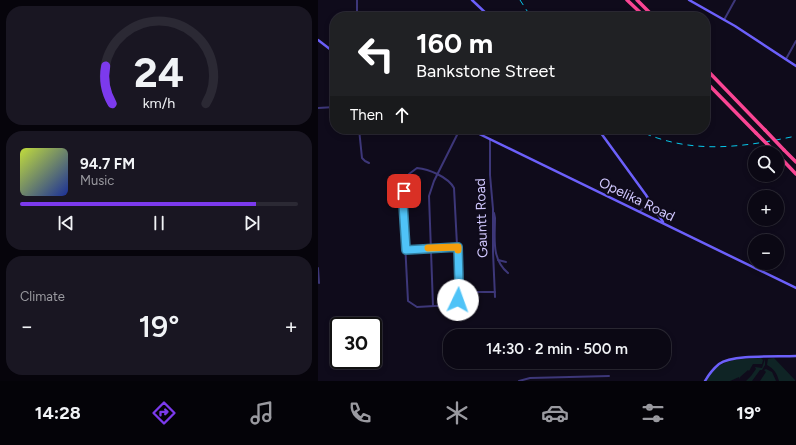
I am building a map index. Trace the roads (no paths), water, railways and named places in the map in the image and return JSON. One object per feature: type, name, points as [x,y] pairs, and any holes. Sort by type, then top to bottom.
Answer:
[{"type":"highway","points":[[627,0],[640,12]]},
{"type":"highway","points":[[637,0],[649,12]]},
{"type":"highway","points":[[710,73],[796,162]]},
{"type":"highway","points":[[710,86],[768,146]]},
{"type":"highway","points":[[784,162],[796,174]]},
{"type":"main road","points":[[472,0],[485,12]]},
{"type":"main road","points":[[689,0],[724,20],[796,66]]},
{"type":"main road","points":[[318,40],[330,49]]},
{"type":"main road","name":"Opelika Road","points":[[480,134],[657,219],[796,288]]},
{"type":"main road","points":[[602,134],[663,223]]},
{"type":"main road","points":[[705,381],[710,372],[720,364],[732,359],[796,356]]},
{"type":"street","points":[[357,0],[357,12]]},
{"type":"street","points":[[724,20],[735,0]]},
{"type":"street","points":[[786,59],[796,41]]},
{"type":"street","points":[[318,108],[330,107]]},
{"type":"street","points":[[360,134],[362,158],[369,163]]},
{"type":"street","points":[[433,306],[428,201],[431,188],[458,134]]},
{"type":"street","name":"Gauntt Road","points":[[490,139],[495,297]]},
{"type":"street","points":[[418,168],[422,169],[451,182],[454,188],[458,247],[458,300],[452,305],[417,307],[409,304],[407,294],[403,203],[407,178],[413,170],[418,168]]},
{"type":"street","points":[[640,211],[646,206],[648,200]]},
{"type":"street","points":[[493,212],[496,218],[495,246],[497,260],[502,268],[508,273]]},
{"type":"street","points":[[406,250],[458,247]]},
{"type":"street","points":[[497,260],[506,262]]},
{"type":"street","points":[[318,268],[319,283]]},
{"type":"street","points":[[477,292],[495,292]]},
{"type":"street","points":[[594,376],[594,381]]},
{"type":"street","points":[[519,381],[609,376]]},
{"type":"railway","points":[[520,0],[528,12]]},
{"type":"railway","points":[[648,134],[675,143],[714,147],[754,144],[796,136]]}]
